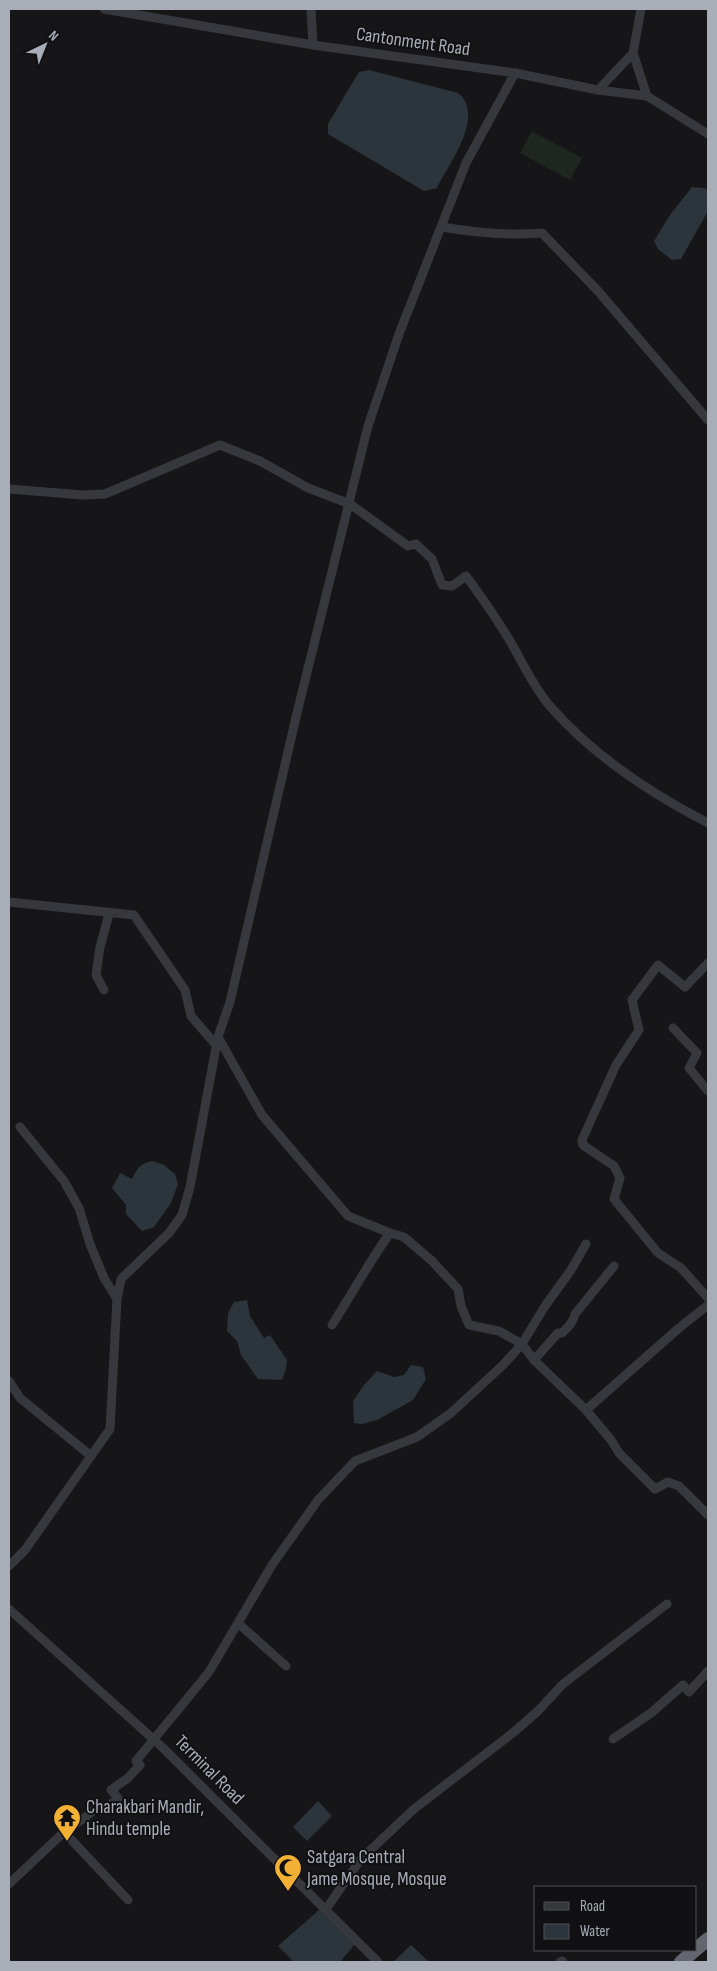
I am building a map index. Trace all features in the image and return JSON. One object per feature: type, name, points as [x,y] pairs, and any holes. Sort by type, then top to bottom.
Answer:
[{"type":"highway","points":[[697,1948],[708,1939]]},
{"type":"highway","points":[[681,1962],[694,1951]]},
{"type":"highway","points":[[696,1962],[708,1951]]},
{"type":"street","name":"Cantonment Road","points":[[104,9],[313,45],[515,73],[598,90],[647,96],[708,134]]},
{"type":"street","points":[[311,9],[313,45]]},
{"type":"street","points":[[641,9],[633,53],[647,96]]},
{"type":"street","points":[[598,90],[633,53]]},
{"type":"street","points":[[9,1566],[25,1550],[110,1429],[117,1299],[121,1279],[169,1233],[182,1216],[190,1187],[217,1041],[230,1002],[294,727],[368,426],[399,334],[466,163],[515,73]]},
{"type":"street","points":[[442,227],[485,234],[518,235],[542,233],[598,291],[708,420]]},
{"type":"street","points":[[9,489],[83,495],[105,494],[220,445],[260,461],[308,488],[350,504],[408,546],[416,544],[432,559],[442,586],[452,586],[466,576],[512,645],[530,678],[550,705],[607,760],[661,797],[708,823]]},
{"type":"street","points":[[9,902],[109,914],[134,915],[185,990],[191,1016],[217,1041],[262,1115],[348,1216],[404,1237],[432,1261],[458,1289],[461,1306],[469,1325],[499,1331],[522,1344],[534,1360],[586,1410],[611,1440],[619,1453],[655,1489],[668,1482],[679,1486],[708,1514]]},
{"type":"street","points":[[104,990],[96,975],[100,947],[109,914]]},
{"type":"street","points":[[708,963],[685,987],[658,965],[641,986],[632,1000],[639,1030],[616,1065],[582,1140],[583,1145],[614,1166],[620,1178],[614,1199],[632,1223],[658,1253],[681,1268],[708,1298]]},
{"type":"street","points":[[673,1028],[697,1053],[689,1068],[708,1090]]},
{"type":"street","points":[[20,1127],[64,1181],[80,1208],[90,1244],[104,1278],[117,1299]]},
{"type":"street","points":[[332,1324],[357,1286],[372,1257],[390,1233]]},
{"type":"street","points":[[9,1884],[64,1832],[97,1807],[105,1810],[118,1798],[111,1790],[128,1778],[140,1765],[136,1761],[209,1672],[272,1565],[318,1500],[355,1461],[398,1446],[430,1429],[469,1397],[503,1365],[522,1344],[586,1244]]},
{"type":"street","points":[[534,1360],[558,1333],[562,1333],[568,1327],[575,1314],[614,1266]]},
{"type":"street","points":[[586,1410],[708,1305]]},
{"type":"street","points":[[9,1382],[20,1398],[91,1456]]},
{"type":"street","points":[[326,1909],[361,1859],[414,1809],[514,1732],[539,1710],[563,1684],[667,1604]]},
{"type":"street","name":"Terminal Road","points":[[9,1609],[154,1740],[378,1962]]},
{"type":"street","points":[[239,1624],[286,1666]]},
{"type":"street","points":[[613,1739],[651,1713],[683,1685],[690,1692],[708,1671]]},
{"type":"street","points":[[64,1832],[128,1900]]},
{"type":"shaded area","points":[[532,131],[582,158],[570,180],[520,153]]},
{"type":"water","points":[[369,70],[458,93],[466,102],[467,126],[456,153],[437,188],[424,191],[328,134],[328,124],[359,72]]},
{"type":"water","points":[[692,187],[705,188],[708,191],[708,211],[681,259],[672,260],[658,249],[654,241],[670,215]]},
{"type":"water","points":[[152,1161],[164,1165],[175,1174],[178,1184],[171,1203],[154,1227],[142,1231],[126,1214],[126,1205],[112,1188],[120,1173],[132,1179],[139,1167]]},
{"type":"water","points":[[247,1300],[250,1316],[264,1338],[270,1335],[287,1360],[282,1380],[258,1379],[241,1355],[237,1341],[227,1331],[228,1313],[234,1302]]},
{"type":"water","points":[[411,1365],[423,1367],[426,1379],[413,1400],[377,1420],[362,1424],[354,1423],[353,1401],[377,1371],[394,1377],[404,1375]]},
{"type":"water","points":[[318,1801],[332,1816],[307,1841],[293,1827]]},
{"type":"water","points":[[319,1910],[355,1944],[340,1962],[294,1962],[278,1946]]},
{"type":"water","points":[[411,1945],[429,1962],[393,1962]]},
{"type":"place","name":"Charakbari Mandir, Hindu temple","points":[[67,1842]]},
{"type":"place","name":"Satgara Central Jame Mosque, Mosque","points":[[288,1892]]}]
